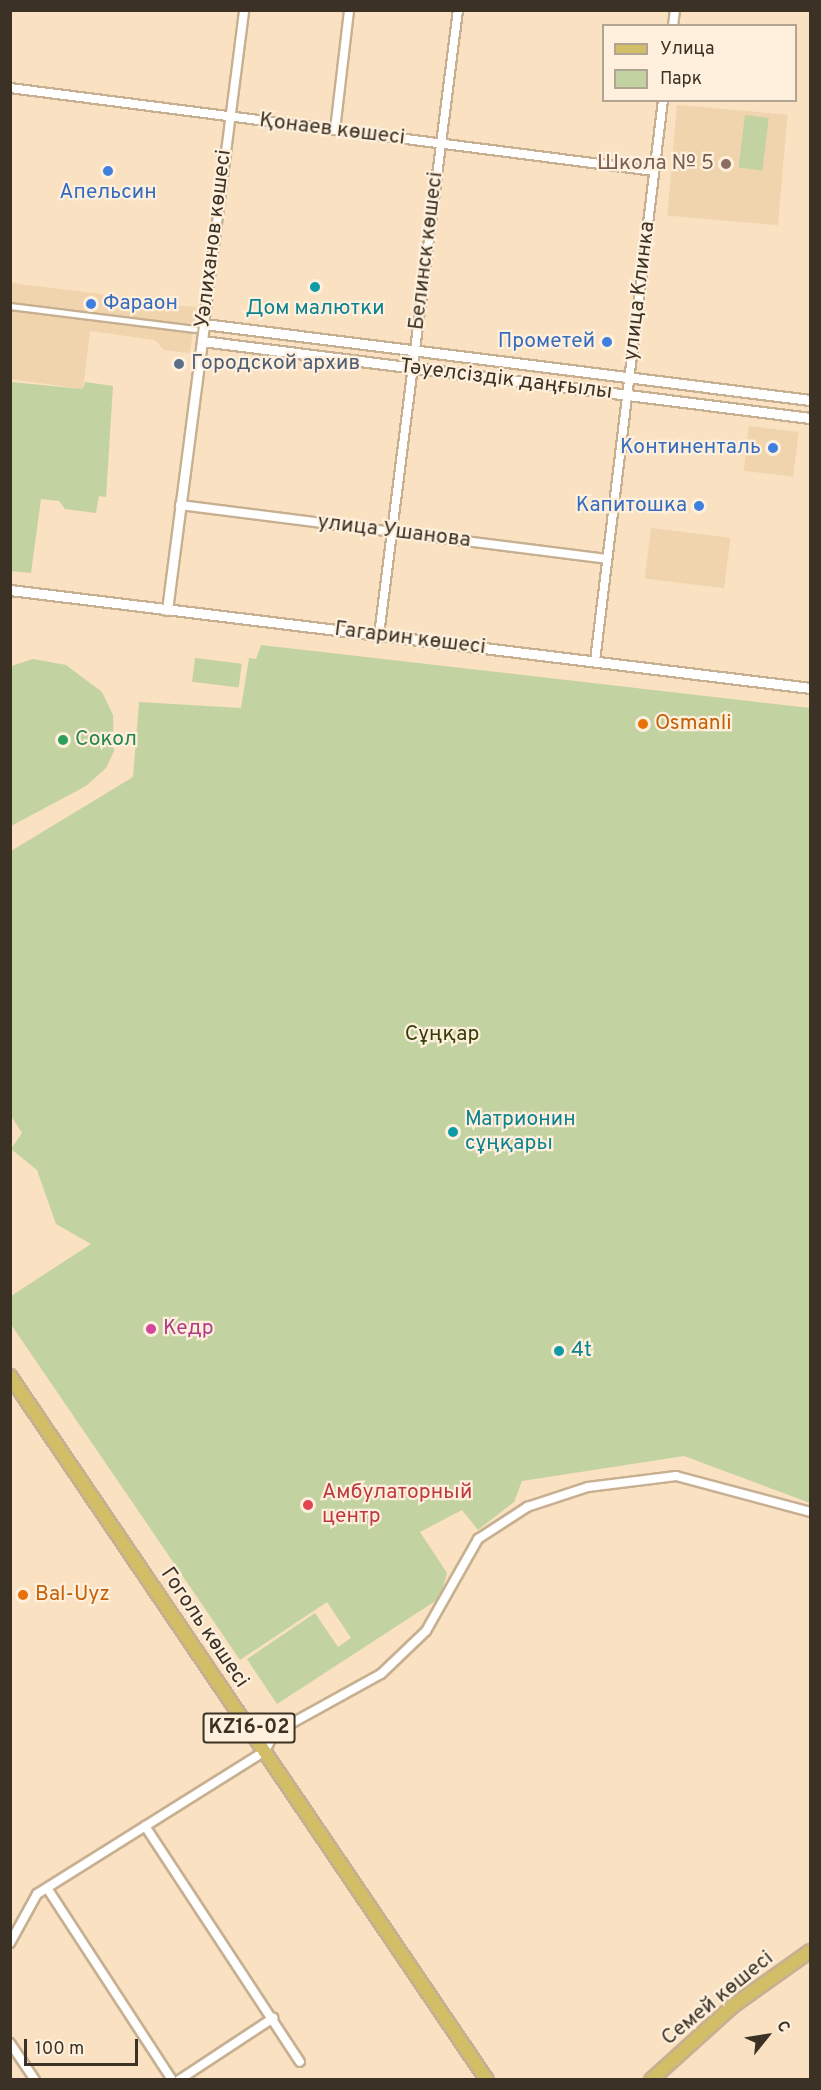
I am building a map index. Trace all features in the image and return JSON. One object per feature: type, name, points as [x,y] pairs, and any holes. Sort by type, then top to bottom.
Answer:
[{"type":"main road","name":"Гоголь көшесі","points":[[10,1376],[487,2079]]},
{"type":"main road","name":"Семей көшесі","points":[[651,2079],[733,2006],[810,1951]]},
{"type":"street","name":"Уәлиханов көшесі","points":[[167,610],[228,116],[244,10]]},
{"type":"street","points":[[335,130],[349,10]]},
{"type":"street","name":"Белинск көшесі","points":[[379,635],[458,10]]},
{"type":"street","name":"Қонаев көшесі","points":[[10,88],[654,171]]},
{"type":"street","name":"улица Клинка","points":[[595,661],[663,102]]},
{"type":"street","points":[[10,306],[195,329]]},
{"type":"street","name":"Тәуелсіздік даңғылы","points":[[204,324],[810,400]]},
{"type":"street","name":"Тәуелсіздік даңғылы","points":[[202,341],[810,418]]},
{"type":"street","name":"улица Ушанова","points":[[180,505],[607,559]]},
{"type":"street","name":"Гагарин көшесі","points":[[10,590],[810,688]]},
{"type":"street","points":[[10,1943],[32,1899],[47,1888],[265,1751],[274,1733],[359,1688],[407,1652],[447,1600],[478,1539],[540,1501],[588,1486],[676,1476],[810,1512]]},
{"type":"street","points":[[145,1826],[300,2062]]},
{"type":"street","points":[[47,1888],[172,2079]]},
{"type":"street","points":[[180,2079],[273,2018]]},
{"type":"street","points":[[10,2043],[35,2079]]},
{"type":"shaded area","name":"Школа № 5","points":[[677,105],[788,115],[778,225],[667,216]]},
{"type":"shaded area","points":[[11,283],[101,294],[114,300],[196,307],[190,353],[164,350],[155,340],[90,331],[83,389],[11,379]]},
{"type":"shaded area","points":[[749,426],[799,432],[793,477],[744,471]]},
{"type":"shaded area","points":[[651,528],[730,538],[724,588],[645,579]]},
{"type":"green space","points":[[745,115],[769,118],[762,171],[739,168]]},
{"type":"green space","points":[[11,382],[83,389],[85,382],[113,386],[106,497],[99,496],[96,513],[65,509],[59,501],[41,499],[31,573],[11,571]]},
{"type":"green space","name":"Сұңқар","points":[[261,645],[810,708],[810,1503],[684,1456],[522,1481],[514,1502],[478,1530],[462,1510],[420,1532],[447,1573],[440,1598],[277,1704],[247,1659],[315,1613],[338,1647],[351,1638],[327,1602],[240,1660],[10,1323],[11,1296],[91,1244],[56,1224],[37,1170],[11,1149],[22,1133],[10,1114],[11,851],[133,777],[139,702],[241,708],[249,658],[256,659]]},
{"type":"green space","points":[[195,658],[242,664],[239,688],[192,682]]},
{"type":"green space","name":"Сокол","points":[[33,659],[66,665],[102,692],[113,715],[114,751],[106,768],[86,786],[11,826],[11,666]]},
{"type":"place","name":"Школа № 5","points":[[726,164]]},
{"type":"place","name":"Апельсин","points":[[108,171]]},
{"type":"place","name":"Дом малютки","points":[[315,287]]},
{"type":"place","name":"Фараон","points":[[91,304]]},
{"type":"place","name":"Прометей","points":[[607,342]]},
{"type":"place","name":"Городской архив","points":[[179,364]]},
{"type":"place","name":"Континенталь","points":[[773,448]]},
{"type":"place","name":"Капитошка","points":[[699,506]]},
{"type":"place","name":"Osmanli","points":[[643,724]]},
{"type":"place","name":"Сокол","points":[[63,740]]},
{"type":"place","name":"Матрионин сұңқары","points":[[453,1132]]},
{"type":"place","name":"Кедр","points":[[151,1329]]},
{"type":"place","name":"4t","points":[[559,1351]]},
{"type":"place","name":"Амбулаторный центр","points":[[308,1505]]},
{"type":"place","name":"Bal-Uyz","points":[[23,1595]]}]
